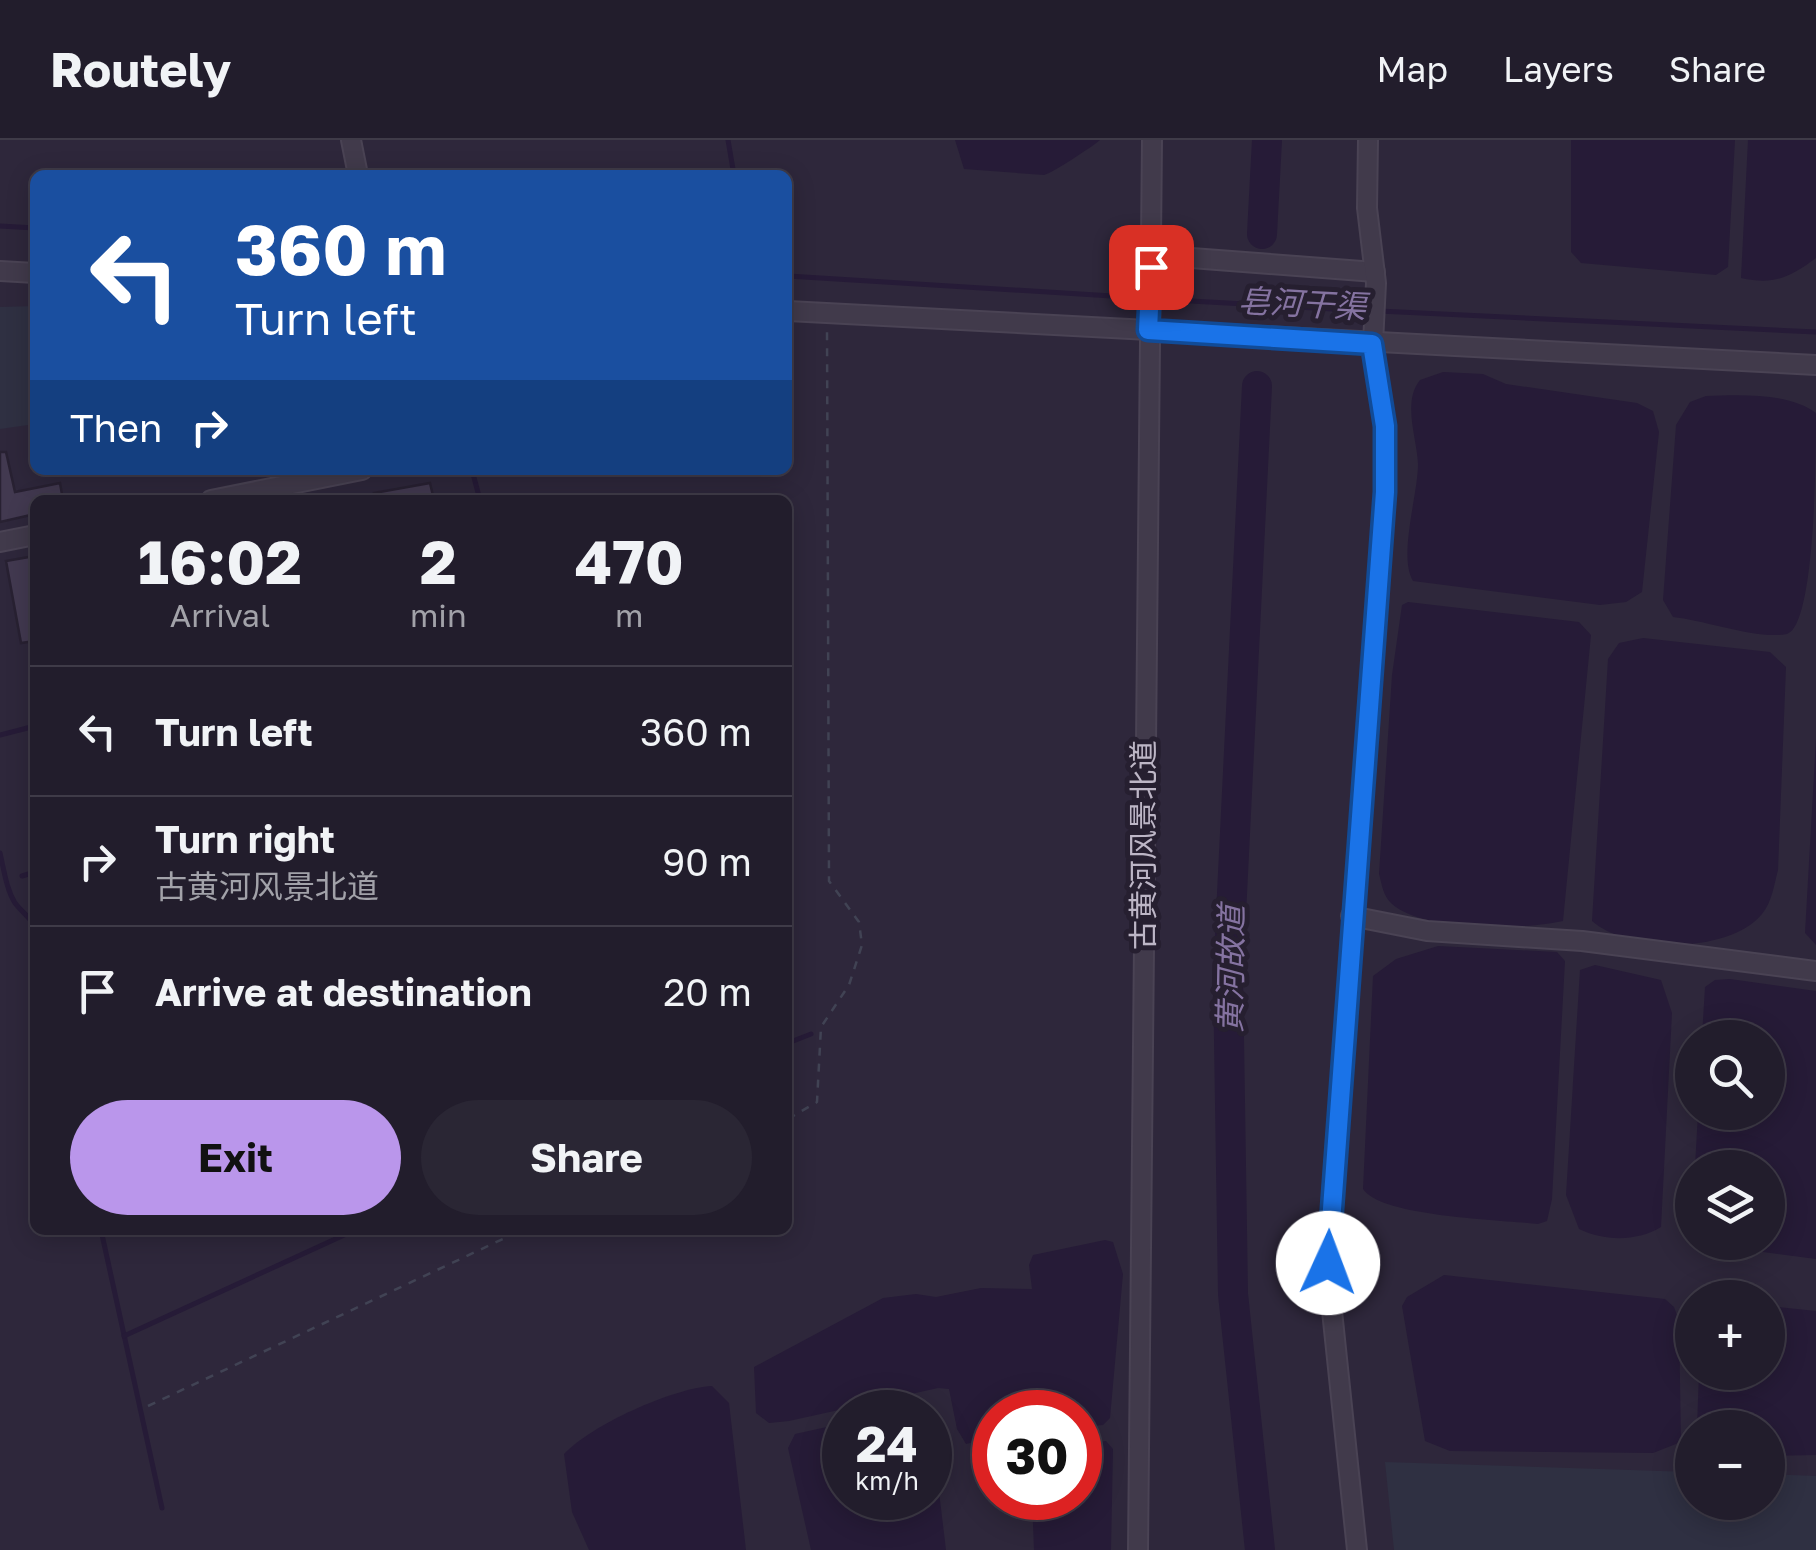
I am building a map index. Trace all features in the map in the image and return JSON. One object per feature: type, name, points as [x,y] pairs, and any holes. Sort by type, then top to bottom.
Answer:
[{"type":"street","points":[[351,140],[357,170]]},
{"type":"street","name":"古黄河风景北道","points":[[1138,1550],[1152,140]]},
{"type":"street","points":[[1357,1550],[1328,1263],[1350,916],[1385,492],[1385,426],[1372,344],[1375,272],[1368,208],[1368,140]]},
{"type":"street","points":[[1151,261],[1375,272]]},
{"type":"street","points":[[0,271],[30,273]]},
{"type":"street","points":[[792,311],[1149,325],[1372,344],[1816,365]]},
{"type":"street","points":[[237,495],[337,475]]},
{"type":"street","points":[[0,542],[30,536]]},
{"type":"street","points":[[1350,916],[1427,932],[1582,941],[1816,971]]},
{"type":"path","points":[[792,1117],[817,1102],[820,1026],[848,985],[862,945],[859,922],[828,881],[827,313]]},
{"type":"path","points":[[148,1406],[511,1235]]},
{"type":"shaded area","points":[[955,140],[1100,140],[1044,175],[964,169]]},
{"type":"shaded area","points":[[1571,140],[1735,140],[1728,267],[1716,275],[1581,263],[1571,252]]},
{"type":"shaded area","points":[[1748,140],[1816,140],[1816,258],[1798,271],[1772,280],[1741,278]]},
{"type":"shaded area","points":[[30,306],[30,425],[0,429],[0,307]]},
{"type":"shaded area","points":[[1443,372],[1483,374],[1506,384],[1637,403],[1653,411],[1659,432],[1642,592],[1626,602],[1600,605],[1413,581],[1407,557],[1418,464],[1412,399],[1420,380]]},
{"type":"shaded area","points":[[1706,396],[1778,398],[1816,413],[1809,570],[1797,623],[1787,634],[1761,634],[1673,617],[1663,600],[1676,425],[1690,402]]},
{"type":"shaded area","points":[[1408,602],[1579,622],[1591,635],[1563,921],[1499,927],[1448,924],[1405,912],[1384,893],[1379,874],[1392,675],[1402,605]]},
{"type":"shaded area","points":[[1643,638],[1770,652],[1786,667],[1778,870],[1772,893],[1762,914],[1747,927],[1704,942],[1653,943],[1629,939],[1592,921],[1608,659],[1619,643]]},
{"type":"shaded area","points":[[1816,739],[1816,945],[1805,933]]},
{"type":"shaded area","points":[[1438,946],[1557,952],[1565,961],[1552,1199],[1547,1221],[1538,1224],[1472,1219],[1417,1211],[1393,1206],[1363,1189],[1373,976],[1396,959]]},
{"type":"shaded area","points":[[1595,965],[1661,980],[1672,1013],[1661,1227],[1631,1237],[1609,1238],[1579,1229],[1566,1195],[1580,970]]},
{"type":"shaded area","points":[[1715,980],[1816,991],[1816,1259],[1785,1255],[1785,1150],[1696,1150],[1697,1130],[1785,1130],[1785,1020],[1703,1020],[1705,987]]},
{"type":"shaded area","points":[[1105,1240],[1113,1242],[1123,1274],[1110,1418],[1103,1425],[1102,1390],[972,1390],[972,1443],[966,1444],[957,1429],[949,1389],[822,1390],[822,1414],[769,1423],[756,1413],[754,1367],[883,1298],[916,1294],[936,1297],[981,1288],[1032,1289],[1029,1265],[1033,1255]]},
{"type":"shaded area","points":[[1444,1275],[1665,1299],[1675,1310],[1675,1390],[1680,1390],[1680,1410],[1675,1410],[1675,1444],[1653,1453],[1450,1451],[1425,1441],[1402,1306],[1407,1297]]},
{"type":"shaded area","points":[[1785,1308],[1816,1311],[1816,1455],[1785,1456],[1785,1410],[1698,1410],[1698,1390],[1785,1390]]},
{"type":"shaded area","points":[[712,1386],[729,1403],[746,1550],[589,1550],[572,1512],[564,1454],[593,1431],[634,1410],[676,1393]]},
{"type":"shaded area","points":[[822,1428],[822,1520],[942,1520],[946,1550],[811,1550],[788,1448],[795,1434]]},
{"type":"shaded area","points":[[1102,1441],[1113,1449],[1111,1550],[1034,1550],[1033,1520],[1102,1520]]},
{"type":"shaded area","points":[[1385,1462],[1675,1471],[1675,1520],[1785,1520],[1785,1475],[1816,1476],[1816,1550],[1394,1550]]},
{"type":"building","points":[[0,452],[6,452],[15,492],[60,483],[62,495],[30,495],[30,515],[0,522]]},
{"type":"building","points":[[430,483],[433,495],[374,495]]},
{"type":"building","points":[[29,557],[30,642],[21,643],[6,561]]},
{"type":"waterway","points":[[728,140],[733,170]]},
{"type":"waterway","name":"黄河故道","points":[[1262,234],[1267,140]]},
{"type":"waterway","name":"皂河干渠","points":[[0,226],[30,228]]},
{"type":"waterway","name":"皂河干渠","points":[[792,276],[1144,298]]},
{"type":"waterway","name":"皂河干渠","points":[[1155,299],[1369,311]]},
{"type":"waterway","name":"皂河干渠","points":[[1379,311],[1816,332]]},
{"type":"waterway","name":"黄河故道","points":[[1257,386],[1228,975],[1233,1294],[1260,1550]]},
{"type":"waterway","points":[[473,475],[479,495]]},
{"type":"waterway","points":[[0,735],[30,727]]},
{"type":"waterway","points":[[0,853],[12,897],[30,921]]},
{"type":"waterway","points":[[22,876],[30,874]]},
{"type":"waterway","points":[[792,1041],[811,1034]]},
{"type":"waterway","points":[[102,1235],[162,1508]]},
{"type":"waterway","points":[[124,1336],[344,1235]]},
{"type":"route","points":[[1151,267],[1148,330],[1372,344],[1385,426],[1385,492],[1358,807],[1328,1263]]}]
